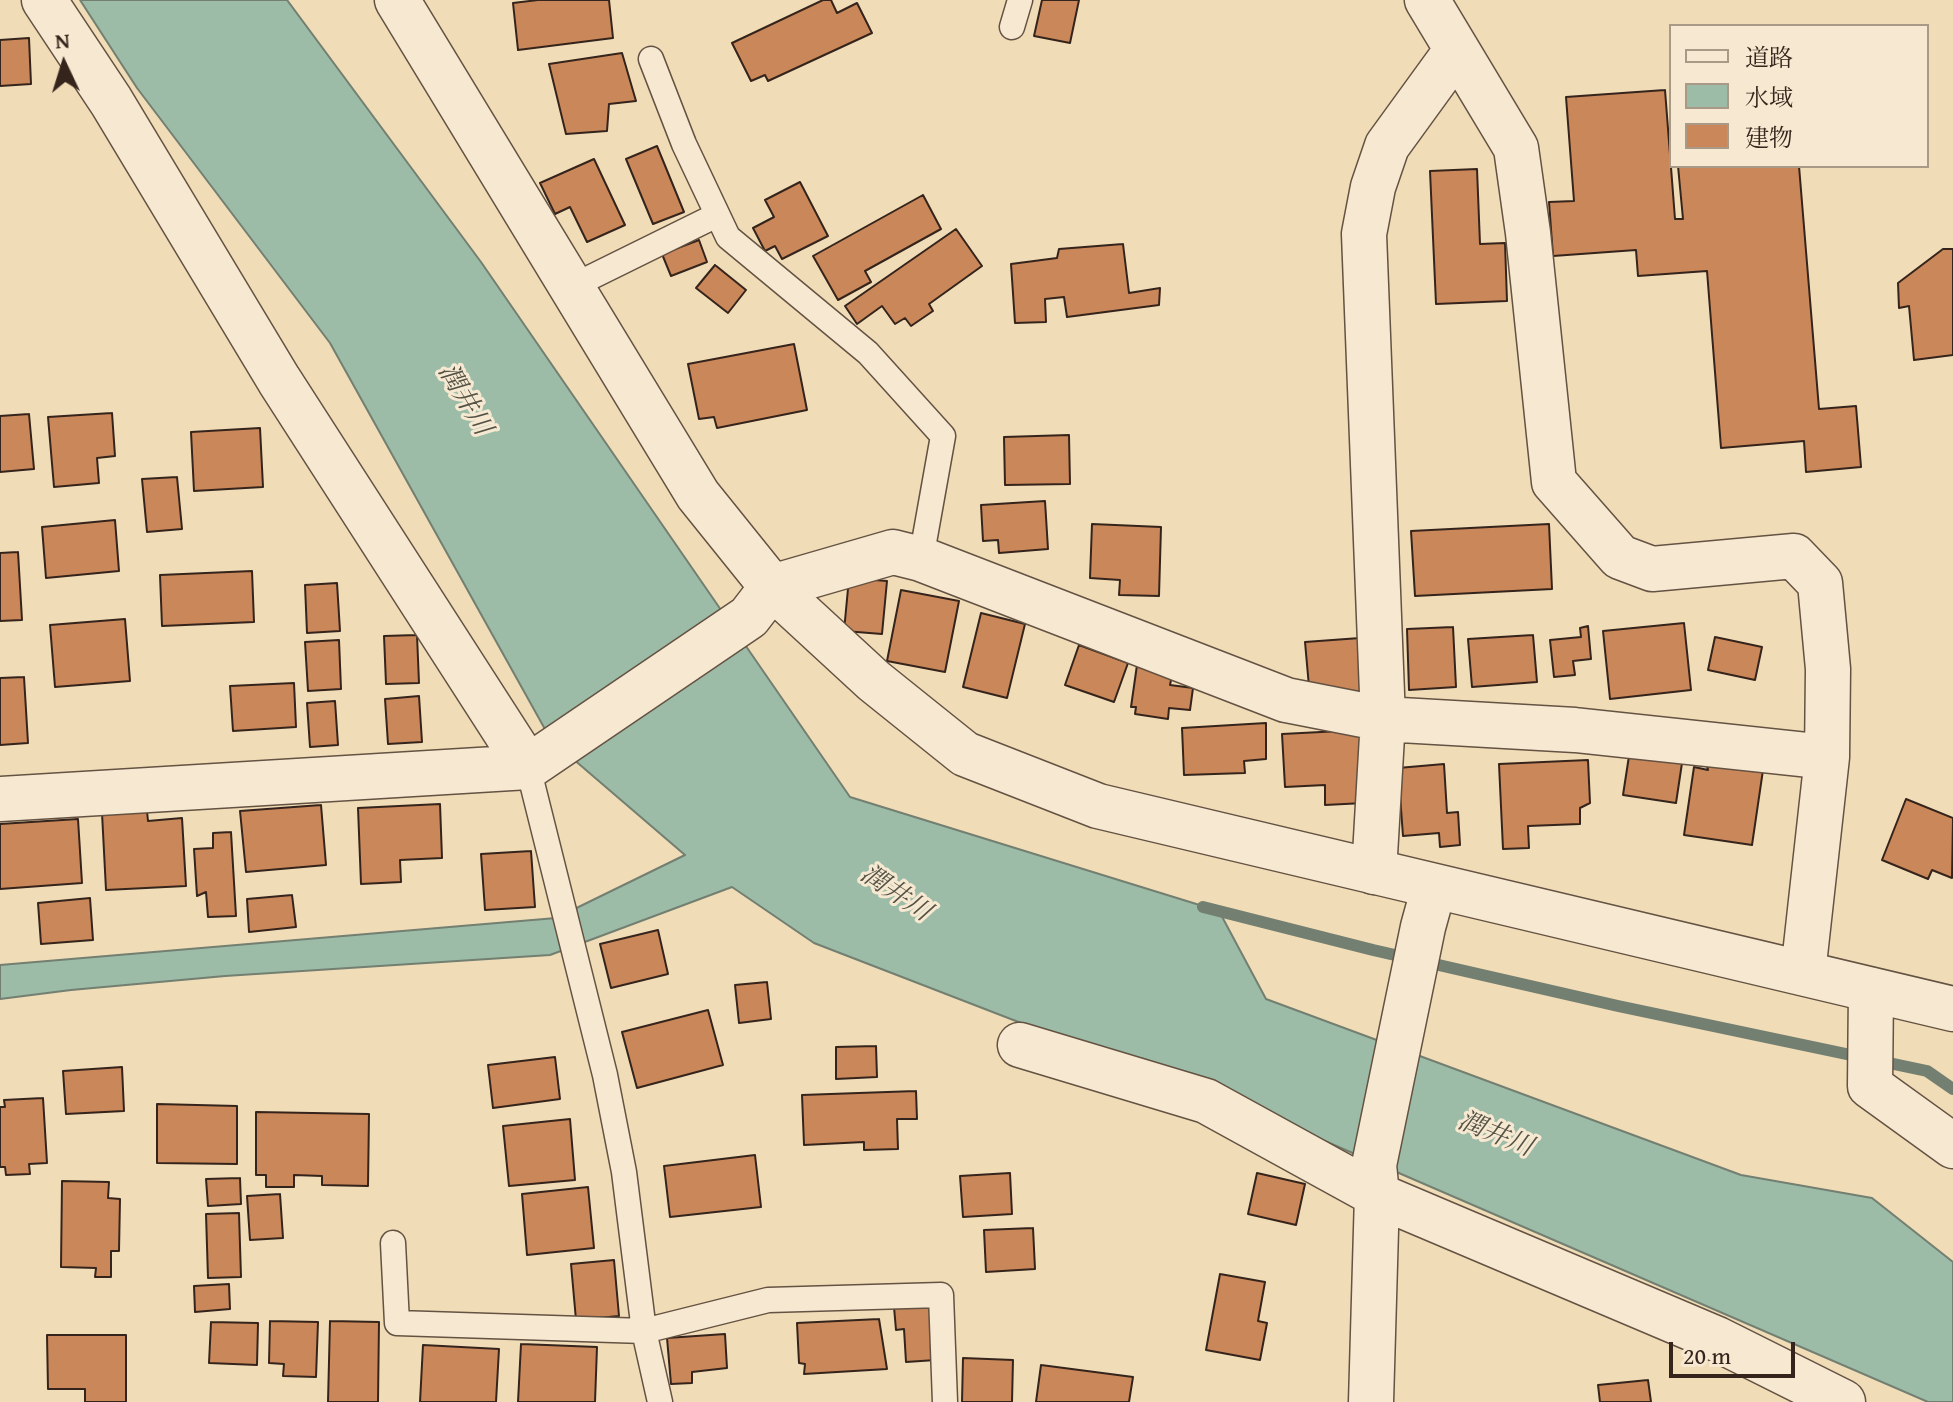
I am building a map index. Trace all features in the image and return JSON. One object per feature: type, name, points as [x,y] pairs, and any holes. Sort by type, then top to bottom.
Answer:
[{"type":"street","points":[[44,0],[111,101],[279,380],[528,767]]},
{"type":"street","points":[[397,0],[760,602],[874,681],[965,754],[1098,806],[1374,872],[1428,907],[1803,973],[1953,1009]]},
{"type":"street","points":[[1427,0],[1516,148],[1554,482],[1620,557],[1652,569],[1794,556],[1820,583],[1828,669],[1827,757],[1803,973]]},
{"type":"street","points":[[1374,872],[1383,719],[1364,234],[1373,187],[1387,146],[1456,51]]},
{"type":"street","points":[[0,799],[528,767],[760,602],[893,552],[921,559],[1286,700],[1383,719],[1575,730],[1827,757]]},
{"type":"street","points":[[1371,1402],[1376,1180],[1428,907]]},
{"type":"street","points":[[1871,990],[1870,1086],[1953,1146]]},
{"type":"street","points":[[1020,1045],[1206,1101],[1717,1339],[1843,1402]]},
{"type":"lane","points":[[1012,27],[1020,0]]},
{"type":"lane","points":[[651,59],[684,144],[728,237],[868,353],[943,436],[921,559]]},
{"type":"lane","points":[[571,287],[717,215]]},
{"type":"lane","points":[[528,767],[605,1075],[624,1172],[644,1331],[660,1402]]},
{"type":"lane","points":[[393,1243],[397,1323],[644,1331],[768,1300],[941,1295],[945,1402]]},
{"type":"water","name":"潤井川","points":[[80,0],[287,0],[481,262],[850,797],[1219,911],[1266,999],[1741,1175],[1872,1198],[1953,1262],[1953,1402],[1928,1402],[1311,1135],[814,943],[732,887],[550,955],[225,976],[0,999],[0,965],[556,918],[685,855],[551,740],[330,343],[137,88]]},
{"type":"building","points":[[609,0],[613,38],[518,50],[513,3]]},
{"type":"building","points":[[823,0],[831,0],[837,13],[857,3],[872,33],[768,81],[765,75],[751,81],[732,43]]},
{"type":"building","points":[[1042,0],[1079,0],[1070,43],[1034,36]]},
{"type":"building","points":[[29,38],[31,84],[0,86],[0,40]]},
{"type":"building","points":[[622,53],[636,101],[609,104],[607,131],[566,134],[549,64]]},
{"type":"building","points":[[1665,90],[1675,219],[1683,219],[1678,168],[1799,168],[1819,409],[1856,406],[1861,467],[1806,472],[1804,441],[1721,448],[1707,271],[1638,276],[1636,250],[1553,256],[1549,202],[1574,201],[1566,97]]},
{"type":"building","points":[[657,146],[684,212],[653,224],[626,159]]},
{"type":"building","points":[[594,159],[625,225],[587,242],[570,207],[555,214],[540,183]]},
{"type":"building","points":[[1477,169],[1480,244],[1505,243],[1507,301],[1436,304],[1430,171]]},
{"type":"building","points":[[800,182],[828,236],[782,259],[775,246],[765,251],[753,228],[774,217],[765,200]]},
{"type":"building","points":[[923,195],[941,229],[865,271],[871,282],[838,300],[813,256]]},
{"type":"building","points":[[956,229],[982,266],[929,304],[933,311],[911,326],[905,318],[895,324],[882,306],[857,324],[845,306]]},
{"type":"building","points":[[699,240],[707,262],[671,276],[662,254]]},
{"type":"building","points":[[1123,244],[1129,293],[1160,288],[1159,305],[1067,317],[1064,297],[1045,299],[1046,322],[1015,323],[1011,264],[1057,258],[1059,249]]},
{"type":"building","points":[[1943,249],[1953,249],[1953,355],[1914,360],[1909,306],[1899,308],[1898,283]]},
{"type":"building","points":[[715,265],[746,290],[728,313],[696,288]]},
{"type":"building","points":[[794,344],[807,410],[717,428],[714,417],[699,419],[688,364]]},
{"type":"building","points":[[112,413],[115,456],[97,458],[99,483],[54,487],[48,417]]},
{"type":"building","points":[[29,414],[34,469],[0,472],[0,416]]},
{"type":"building","points":[[260,428],[263,487],[194,491],[191,432]]},
{"type":"building","points":[[1069,435],[1070,484],[1005,485],[1004,437]]},
{"type":"building","points":[[177,477],[182,529],[147,532],[142,479]]},
{"type":"building","points":[[1045,501],[1048,549],[999,553],[998,540],[983,541],[981,505]]},
{"type":"building","points":[[115,520],[119,571],[46,578],[42,527]]},
{"type":"building","points":[[1092,524],[1161,527],[1159,596],[1119,595],[1120,580],[1090,578]]},
{"type":"building","points":[[1549,524],[1552,589],[1415,596],[1411,531]]},
{"type":"building","points":[[18,552],[22,620],[0,621],[0,553]]},
{"type":"building","points":[[252,571],[254,622],[162,626],[160,575]]},
{"type":"building","points":[[849,578],[887,581],[882,634],[844,631]]},
{"type":"building","points":[[337,583],[340,631],[307,633],[305,585]]},
{"type":"building","points":[[901,590],[959,601],[945,672],[887,661]]},
{"type":"building","points":[[981,613],[1025,624],[1007,698],[963,687]]},
{"type":"building","points":[[125,619],[130,681],[55,687],[50,625]]},
{"type":"building","points":[[1684,623],[1691,690],[1610,699],[1603,631]]},
{"type":"building","points":[[1588,626],[1591,659],[1573,661],[1575,675],[1554,677],[1550,640],[1581,637],[1580,628]]},
{"type":"building","points":[[1453,627],[1456,687],[1409,690],[1407,629]]},
{"type":"building","points":[[417,635],[419,683],[386,684],[384,636]]},
{"type":"building","points":[[1533,635],[1537,682],[1472,687],[1468,639]]},
{"type":"building","points":[[1715,637],[1762,647],[1755,680],[1708,670]]},
{"type":"building","points":[[1360,638],[1365,693],[1310,698],[1305,642]]},
{"type":"building","points":[[339,640],[341,689],[308,691],[305,642]]},
{"type":"building","points":[[1079,645],[1128,663],[1114,702],[1065,685]]},
{"type":"building","points":[[1137,665],[1173,670],[1170,685],[1193,688],[1190,710],[1169,708],[1168,719],[1135,714],[1136,707],[1131,707]]},
{"type":"building","points":[[24,677],[28,743],[0,745],[0,678]]},
{"type":"building","points":[[294,683],[296,727],[233,731],[230,686]]},
{"type":"building","points":[[419,696],[422,742],[388,744],[385,699]]},
{"type":"building","points":[[335,701],[338,745],[310,747],[307,703]]},
{"type":"building","points":[[1266,723],[1266,759],[1244,761],[1245,773],[1184,775],[1182,728]]},
{"type":"building","points":[[1360,730],[1364,803],[1325,805],[1325,785],[1285,787],[1282,734]]},
{"type":"building","points":[[1629,756],[1682,763],[1676,803],[1623,795]]},
{"type":"building","points":[[1588,760],[1590,803],[1580,808],[1580,824],[1528,826],[1529,848],[1503,849],[1499,764]]},
{"type":"building","points":[[1706,761],[1763,770],[1752,845],[1684,835],[1694,767],[1708,770]]},
{"type":"building","points":[[1444,764],[1447,813],[1458,812],[1460,845],[1440,847],[1439,833],[1403,836],[1398,768]]},
{"type":"building","points":[[1906,799],[1953,818],[1952,878],[1932,870],[1928,879],[1882,860]]},
{"type":"building","points":[[440,804],[442,858],[400,860],[401,882],[361,884],[358,808]]},
{"type":"building","points":[[321,805],[326,865],[246,872],[240,811]]},
{"type":"building","points":[[147,811],[148,821],[182,818],[186,886],[106,890],[102,813]]},
{"type":"building","points":[[78,819],[82,883],[0,889],[0,824]]},
{"type":"building","points":[[231,832],[236,916],[208,917],[206,892],[197,896],[194,849],[213,848],[213,833]]},
{"type":"building","points":[[531,851],[535,907],[485,910],[481,854]]},
{"type":"building","points":[[292,895],[296,927],[249,932],[247,899]]},
{"type":"building","points":[[90,898],[93,940],[41,944],[38,903]]},
{"type":"building","points":[[658,930],[668,974],[611,988],[600,944]]},
{"type":"building","points":[[767,982],[771,1019],[739,1023],[735,985]]},
{"type":"building","points":[[708,1010],[723,1065],[637,1088],[622,1032]]},
{"type":"building","points":[[876,1046],[877,1077],[836,1079],[836,1047]]},
{"type":"building","points":[[555,1057],[560,1099],[493,1108],[488,1065]]},
{"type":"building","points":[[122,1067],[124,1111],[66,1114],[63,1071]]},
{"type":"building","points":[[916,1091],[917,1119],[897,1119],[898,1149],[864,1150],[864,1142],[804,1145],[802,1095]]},
{"type":"building","points":[[43,1098],[47,1163],[29,1164],[30,1174],[6,1175],[5,1167],[0,1167],[0,1107],[5,1107],[4,1100]]},
{"type":"building","points":[[157,1104],[237,1106],[237,1164],[157,1163]]},
{"type":"building","points":[[256,1112],[369,1114],[368,1186],[322,1185],[322,1176],[294,1175],[294,1187],[266,1187],[266,1175],[256,1175]]},
{"type":"building","points":[[570,1119],[575,1180],[509,1186],[503,1126]]},
{"type":"building","points":[[755,1155],[761,1207],[670,1217],[664,1166]]},
{"type":"building","points":[[1010,1173],[1012,1214],[963,1217],[960,1176]]},
{"type":"building","points":[[1257,1173],[1305,1184],[1296,1225],[1248,1214]]},
{"type":"building","points":[[240,1178],[241,1204],[208,1206],[206,1179]]},
{"type":"building","points":[[62,1181],[109,1182],[108,1198],[120,1199],[119,1251],[111,1251],[111,1277],[95,1277],[96,1268],[61,1267]]},
{"type":"building","points":[[588,1187],[594,1248],[527,1255],[522,1194]]},
{"type":"building","points":[[280,1194],[283,1238],[250,1240],[247,1196]]},
{"type":"building","points":[[239,1213],[241,1277],[208,1278],[206,1214]]},
{"type":"building","points":[[1033,1228],[1035,1269],[986,1272],[984,1230]]},
{"type":"building","points":[[614,1260],[619,1316],[576,1320],[571,1264]]},
{"type":"building","points":[[1220,1274],[1265,1282],[1258,1321],[1267,1323],[1260,1360],[1206,1350]]},
{"type":"building","points":[[229,1284],[230,1309],[195,1312],[194,1286]]},
{"type":"building","points":[[933,1305],[936,1360],[906,1362],[904,1329],[896,1330],[894,1307]]},
{"type":"building","points":[[879,1319],[887,1369],[804,1374],[805,1364],[799,1363],[797,1323]]},
{"type":"building","points":[[270,1321],[318,1322],[316,1377],[283,1376],[284,1364],[269,1363]]},
{"type":"building","points":[[330,1321],[379,1322],[378,1402],[328,1402]]},
{"type":"building","points":[[211,1322],[258,1323],[257,1365],[209,1363]]},
{"type":"building","points":[[725,1334],[727,1368],[692,1372],[692,1383],[671,1384],[667,1338]]},
{"type":"building","points":[[47,1335],[126,1335],[126,1402],[85,1402],[85,1389],[48,1389]]},
{"type":"building","points":[[521,1344],[597,1347],[595,1402],[518,1402]]},
{"type":"building","points":[[423,1345],[499,1349],[496,1402],[420,1402]]},
{"type":"building","points":[[963,1358],[1013,1360],[1012,1402],[962,1402]]},
{"type":"building","points":[[1041,1365],[1133,1377],[1129,1402],[1036,1402]]},
{"type":"building","points":[[1648,1380],[1651,1402],[1600,1402],[1598,1385]]},
{"type":"waterway","points":[[1203,907],[1618,1006],[1927,1071],[1953,1089]]}]
